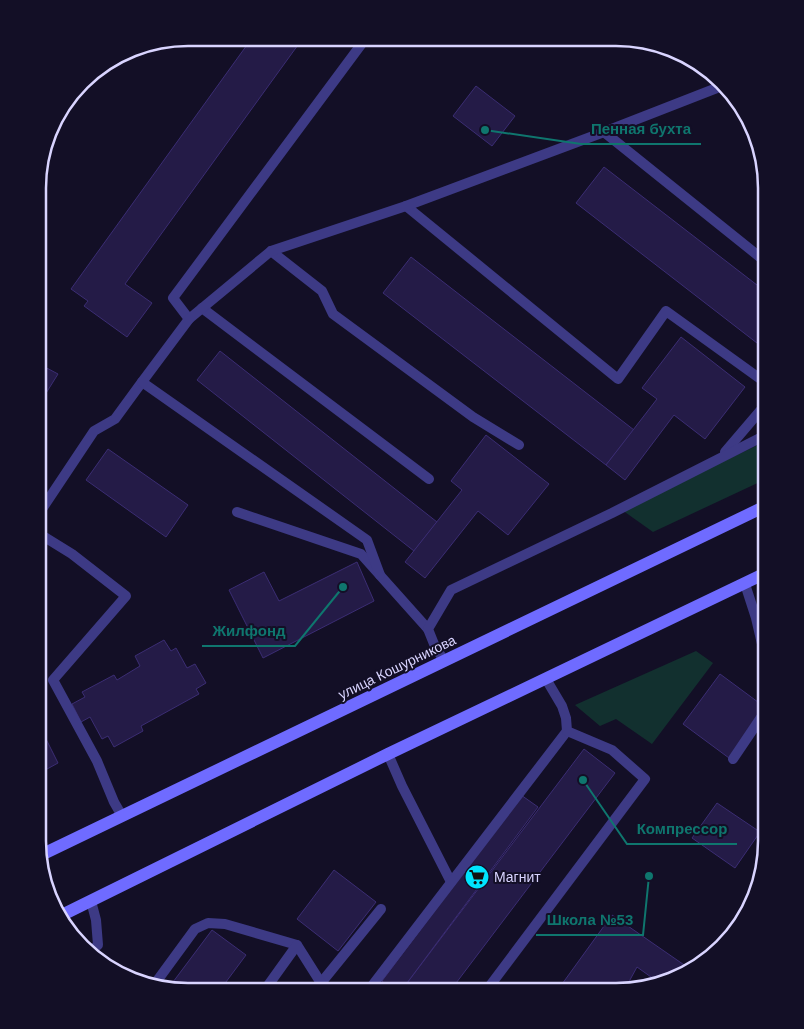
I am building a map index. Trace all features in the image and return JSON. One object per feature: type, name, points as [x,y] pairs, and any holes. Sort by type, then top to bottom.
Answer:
[{"type":"main road","name":"улица Кошурникова","points":[[47,852],[758,510]]},
{"type":"main road","points":[[66,913],[388,754],[757,577]]},
{"type":"lane","points":[[189,319],[173,298],[360,46]]},
{"type":"lane","points":[[46,503],[94,431],[115,419],[189,319],[271,251],[406,206],[716,89]]},
{"type":"lane","points":[[604,132],[758,255]]},
{"type":"lane","points":[[406,206],[618,379],[666,311],[758,377]]},
{"type":"lane","points":[[271,251],[322,291],[333,314],[474,417],[519,446]]},
{"type":"lane","points":[[202,308],[430,479]]},
{"type":"lane","points":[[142,382],[367,540],[380,575]]},
{"type":"lane","points":[[721,457],[758,414]]},
{"type":"lane","points":[[428,629],[451,590],[612,513],[758,438]]},
{"type":"lane","points":[[237,512],[361,554],[428,629],[444,661]]},
{"type":"lane","points":[[46,538],[72,554],[126,596],[53,680],[97,761],[122,816]]},
{"type":"lane","points":[[745,584],[757,624]]},
{"type":"lane","points":[[375,982],[566,731],[566,718],[562,706],[546,679]]},
{"type":"lane","points":[[733,759],[757,723]]},
{"type":"lane","points":[[493,982],[645,779],[612,750],[566,731]]},
{"type":"lane","points":[[388,754],[402,786],[451,882]]},
{"type":"lane","points":[[91,901],[96,920],[98,945],[95,947]]},
{"type":"lane","points":[[321,982],[381,908]]},
{"type":"lane","points":[[158,979],[196,929],[208,923],[225,924],[297,945],[319,982]]},
{"type":"lane","points":[[270,982],[297,945]]},
{"type":"green space","points":[[758,445],[758,483],[653,532],[622,510]]},
{"type":"green space","points":[[696,651],[713,663],[652,744],[616,719],[600,726],[575,705]]},
{"type":"building","points":[[246,46],[297,46],[125,284],[152,303],[127,337],[84,306],[88,301],[71,289]]},
{"type":"building","points":[[476,86],[515,116],[492,146],[453,116]]},
{"type":"building","points":[[604,167],[758,286],[758,344],[576,203]]},
{"type":"building","points":[[411,257],[634,430],[606,465],[383,293]]},
{"type":"building","points":[[681,337],[745,387],[705,439],[674,415],[625,480],[606,465],[657,399],[642,388]]},
{"type":"building","points":[[220,351],[437,522],[414,551],[197,380]]},
{"type":"building","points":[[46,368],[58,374],[46,393]]},
{"type":"building","points":[[486,435],[549,484],[508,535],[478,511],[425,578],[405,562],[462,490],[451,481]]},
{"type":"building","points":[[108,449],[188,505],[166,537],[86,480]]},
{"type":"building","points":[[357,562],[374,601],[263,658],[229,590],[264,572],[279,601]]},
{"type":"building","points":[[164,640],[171,651],[176,648],[187,668],[195,664],[206,683],[196,689],[199,694],[141,726],[143,731],[114,747],[108,736],[102,739],[90,717],[81,722],[72,704],[85,697],[82,692],[114,675],[117,680],[140,666],[135,656]]},
{"type":"building","points":[[720,674],[757,702],[757,720],[729,758],[683,724]]},
{"type":"building","points":[[46,739],[58,763],[46,770]]},
{"type":"building","points":[[584,749],[615,773],[457,982],[408,982]]},
{"type":"building","points":[[521,795],[538,807],[408,982],[382,981]]},
{"type":"building","points":[[717,803],[757,830],[757,836],[735,868],[692,838]]},
{"type":"building","points":[[334,870],[376,902],[338,951],[297,919]]},
{"type":"building","points":[[612,915],[684,965],[652,978],[637,967],[629,982],[564,982]]},
{"type":"building","points":[[212,930],[246,955],[226,982],[173,982]]},
{"type":"place","name":"Пенная бухта","points":[[485,130]]},
{"type":"place","name":"Жилфонд","points":[[343,587]]},
{"type":"place","name":"Компрессор","points":[[583,780]]},
{"type":"place","name":"Школа №53","points":[[649,876]]},
{"type":"place","name":"Магнит","points":[[477,877]]}]
